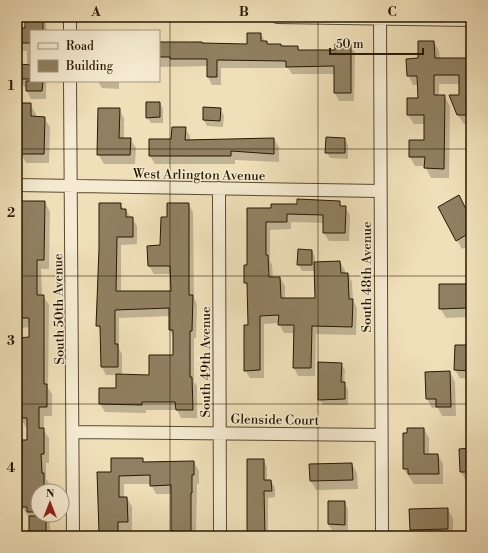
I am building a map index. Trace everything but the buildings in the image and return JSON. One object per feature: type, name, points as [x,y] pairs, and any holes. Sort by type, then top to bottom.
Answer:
[{"type":"street","points":[[70,17],[70,30]]},
{"type":"street","points":[[278,17],[471,20]]},
{"type":"street","name":"South 48th Avenue","points":[[380,18],[382,536]]},
{"type":"street","name":"South 50th Avenue","points":[[70,82],[73,536]]},
{"type":"street","name":"West Arlington Avenue","points":[[17,185],[380,191]]},
{"type":"street","name":"South 49th Avenue","points":[[219,188],[220,536]]},
{"type":"street","name":"Glenside Court","points":[[73,432],[381,434]]}]
